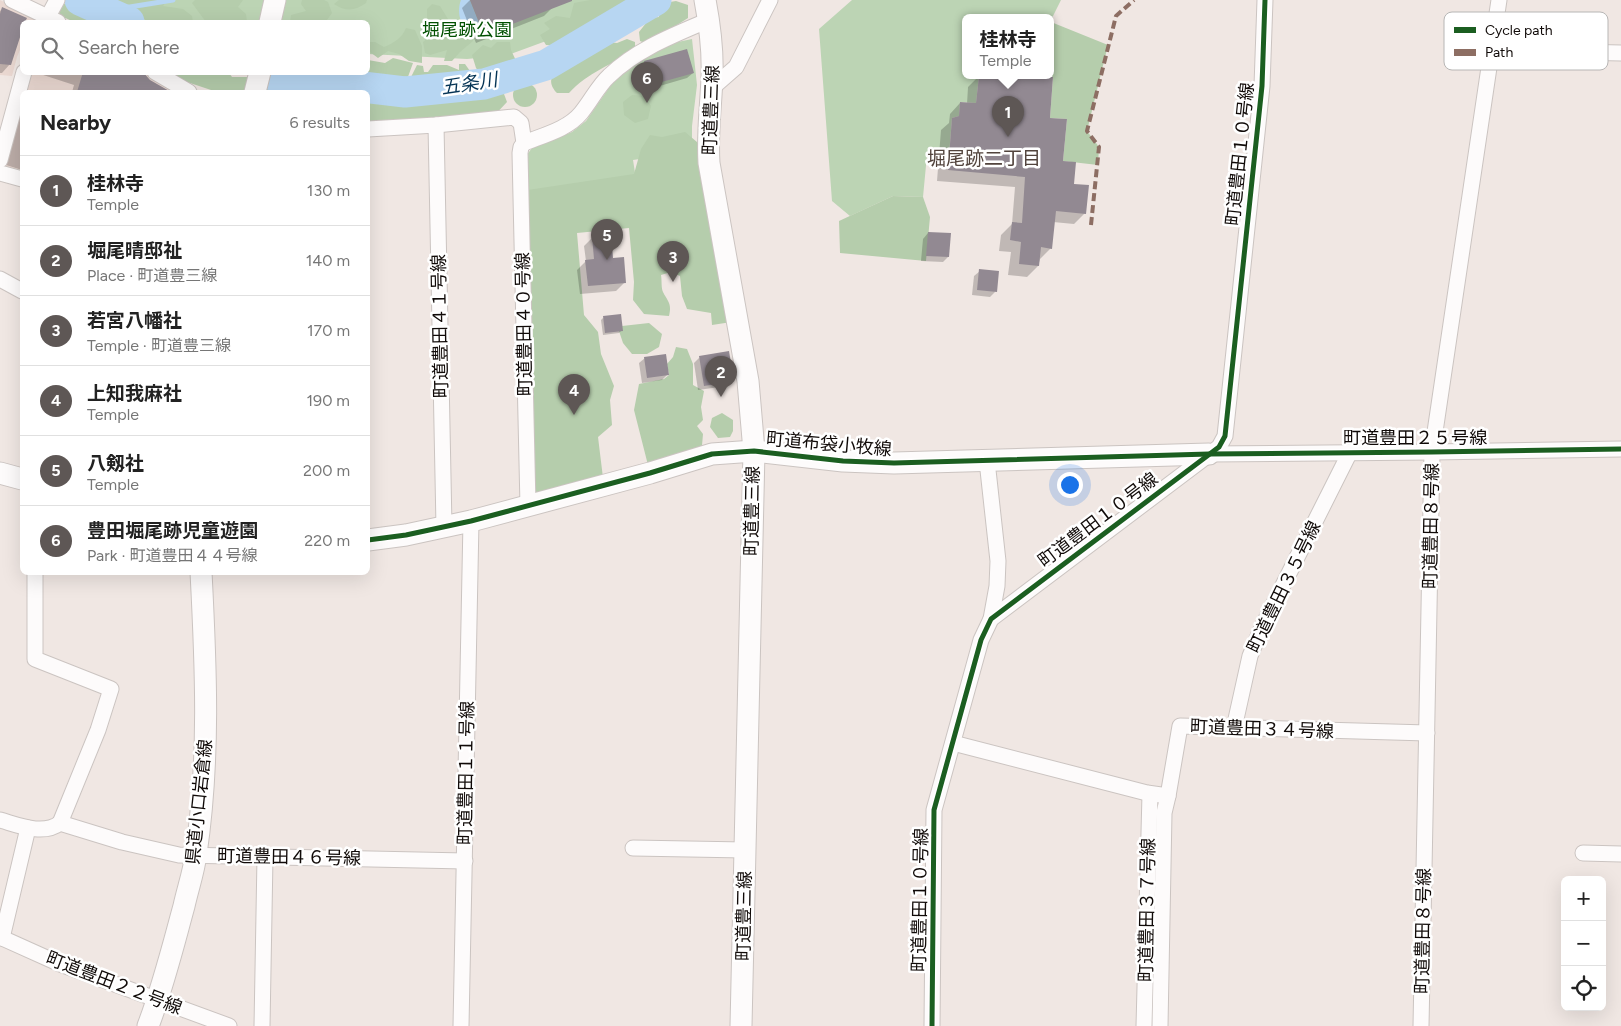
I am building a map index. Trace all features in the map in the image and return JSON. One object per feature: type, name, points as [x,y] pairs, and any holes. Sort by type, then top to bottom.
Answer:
[{"type":"street","points":[[12,0],[51,15]]},
{"type":"street","points":[[270,20],[275,0]]},
{"type":"street","points":[[712,88],[736,67],[770,0]]},
{"type":"street","name":"町道豊田１０号線","points":[[932,1026],[934,810],[980,640],[990,619],[1209,454],[1219,446],[1225,436],[1262,86],[1265,0]]},
{"type":"street","points":[[370,129],[436,126],[514,117],[521,123],[524,143],[568,125],[580,114],[608,76],[706,9]]},
{"type":"street","name":"町道豊三線","points":[[706,9],[712,44],[712,88],[708,132],[709,162],[748,381],[754,451],[742,1026]]},
{"type":"street","points":[[1608,53],[1621,53]]},
{"type":"street","name":"町道豊田８号線","points":[[1421,1026],[1432,452],[1489,70]]},
{"type":"street","points":[[0,160],[23,75]]},
{"type":"street","points":[[160,75],[186,90]]},
{"type":"street","points":[[256,90],[259,75]]},
{"type":"street","name":"町道豊田４１号線","points":[[436,126],[444,527]]},
{"type":"street","name":"町道豊田４０号線","points":[[524,143],[520,153],[528,506]]},
{"type":"street","points":[[0,173],[20,178]]},
{"type":"street","points":[[0,280],[20,290]]},
{"type":"street","name":"町道豊田２５号線","points":[[1209,454],[1621,449]]},
{"type":"street","name":"町道布袋小牧線","points":[[370,540],[406,535],[471,521],[650,473],[712,454],[754,451],[843,461],[894,464],[1209,454]]},
{"type":"street","name":"町道豊田３５号線","points":[[1234,728],[1250,656],[1262,627],[1350,452]]},
{"type":"street","points":[[988,460],[998,561],[997,586],[990,619]]},
{"type":"street","points":[[0,473],[20,478]]},
{"type":"street","name":"町道豊田１１号線","points":[[460,1026],[471,521]]},
{"type":"street","points":[[35,575],[35,659],[112,689],[98,730],[60,823]]},
{"type":"street","name":"県道小口岩倉線","points":[[148,1026],[158,1000],[196,855],[207,734],[206,655],[201,575]]},
{"type":"street","name":"町道豊田３４号線","points":[[1168,796],[1180,726],[1427,734]]},
{"type":"street","points":[[952,743],[1150,794],[1168,796],[1164,813],[1160,1026]]},
{"type":"street","name":"町道豊田３７号線","points":[[1144,1026],[1150,794]]},
{"type":"street","name":"町道豊田４６号線","points":[[0,820],[28,828],[50,829],[60,823],[132,844],[179,855],[465,861]]},
{"type":"street","points":[[1,937],[28,828]]},
{"type":"street","points":[[632,848],[745,850]]},
{"type":"street","points":[[1583,853],[1621,854]]},
{"type":"street","points":[[262,1026],[265,856]]},
{"type":"street","name":"町道豊田２２号線","points":[[1,937],[60,964],[229,1026]]},
{"type":"shaded area","points":[[0,0],[36,17],[35,20],[20,20],[20,50],[12,76],[0,75]]},
{"type":"shaded area","points":[[29,75],[152,75],[181,88],[180,90],[25,90]]},
{"type":"shaded area","points":[[20,107],[20,175],[4,171]]},
{"type":"green space","points":[[70,0],[74,0],[84,7],[103,7],[118,20],[70,20],[59,15],[61,6]]},
{"type":"green space","points":[[107,0],[167,0],[163,6],[183,9],[192,16],[193,20],[128,19]]},
{"type":"green space","name":"堀尾跡公園","points":[[132,0],[610,0],[557,37],[508,55],[467,59],[370,54],[370,20],[179,20]]},
{"type":"green space","points":[[195,0],[243,0],[238,7],[246,14],[247,20],[205,20],[192,3]]},
{"type":"green space","points":[[302,0],[324,0],[328,2],[332,13],[327,20],[290,20],[291,15],[306,11],[301,4]]},
{"type":"green space","points":[[339,0],[367,0],[362,6],[350,10],[334,4]]},
{"type":"green space","points":[[590,0],[643,0],[639,4],[625,4],[619,13],[608,19],[591,35],[577,36],[567,46],[546,45],[540,35],[550,29],[544,23],[556,16],[570,18],[574,3]]},
{"type":"green space","points":[[852,0],[1061,0],[1054,14],[962,14],[962,79],[979,79],[976,103],[960,102],[959,116],[952,118],[949,155],[927,155],[923,197],[893,196],[850,216],[832,201],[819,29]]},
{"type":"green space","points":[[676,1],[688,5],[688,18],[647,44],[640,41],[639,32],[650,18],[659,17],[659,11],[664,3]]},
{"type":"green space","points":[[432,4],[440,6],[448,19],[446,25],[438,29],[431,27],[427,21],[427,9]]},
{"type":"green space","points":[[1054,23],[1108,45],[1087,131],[1099,147],[1098,165],[1063,161],[1067,119],[1050,118],[1054,79]]},
{"type":"green space","points":[[406,28],[415,30],[422,46],[422,63],[409,61],[399,54],[388,51],[378,58],[370,52],[370,42],[375,42],[384,47],[402,35]]},
{"type":"green space","points":[[455,30],[471,35],[473,41],[452,61],[444,61],[447,50],[430,55],[425,53],[423,42],[433,34],[444,36]]},
{"type":"green space","points":[[627,39],[635,42],[635,50],[592,74],[569,93],[557,93],[552,85],[552,78],[555,73],[570,64],[592,55],[595,47],[607,42],[617,43]]},
{"type":"green space","points":[[692,39],[697,85],[692,126],[692,151],[633,160],[636,179],[528,198],[526,156],[532,148],[572,132],[586,121],[615,79],[659,46]]},
{"type":"green space","points":[[497,42],[510,42],[511,50],[518,65],[498,76],[493,84],[481,87],[473,82],[465,90],[423,78],[419,86],[410,79],[417,65],[423,66],[424,72],[428,72],[433,65],[447,65],[459,70],[459,64],[465,64],[470,71],[467,76],[473,79],[481,74],[476,68],[472,55],[483,45],[491,48]]},
{"type":"green space","points":[[393,58],[413,63],[405,85],[385,86],[349,81],[351,75],[370,75],[370,60],[385,63]]},
{"type":"green space","points":[[175,75],[254,77],[272,90],[211,90],[187,82]]},
{"type":"green space","points":[[284,75],[311,75],[311,76],[289,77]]},
{"type":"green space","points":[[318,75],[342,75],[345,79],[336,88],[329,87],[325,80]]},
{"type":"green space","points":[[525,83],[530,84],[536,90],[536,100],[530,106],[525,107],[520,106],[514,100],[513,95],[514,90],[520,84]]},
{"type":"green space","points":[[497,88],[504,94],[507,102],[491,119],[370,125],[370,92],[398,99],[408,96],[427,101],[433,94],[444,100],[451,94],[466,93],[475,99],[476,92]]},
{"type":"green space","points":[[632,95],[644,96],[651,106],[648,119],[635,123],[624,115],[623,102]]},
{"type":"green space","points":[[685,132],[697,142],[709,163],[738,321],[712,325],[711,313],[687,309],[682,296],[680,276],[671,272],[661,275],[662,290],[670,305],[669,316],[644,314],[633,300],[634,282],[629,228],[577,233],[584,315],[598,332],[601,354],[614,386],[610,400],[612,425],[598,437],[604,486],[528,506],[521,191],[634,174],[641,149],[650,135],[662,137]]},
{"type":"green space","points":[[893,196],[923,197],[930,217],[926,261],[840,253],[839,221]]},
{"type":"green space","points":[[649,323],[662,334],[659,347],[647,354],[632,354],[623,343],[619,331],[622,326]]},
{"type":"green space","points":[[676,347],[687,349],[693,364],[693,385],[704,391],[701,407],[703,420],[697,426],[703,434],[701,457],[650,473],[634,410],[639,384],[664,379],[669,375],[667,364],[673,357]]},
{"type":"green space","points":[[722,413],[733,420],[733,431],[730,437],[718,438],[710,427],[712,418]]},
{"type":"water","points":[[461,0],[470,0],[482,30],[475,31],[465,28],[459,12]]},
{"type":"building","points":[[470,0],[572,0],[572,1],[484,35]]},
{"type":"building","points":[[2,7],[27,18],[26,20],[20,20],[20,37],[11,65],[0,64],[0,14]]},
{"type":"building","points":[[687,49],[694,73],[651,85],[644,61]]},
{"type":"building","points":[[82,75],[146,75],[150,80],[168,90],[78,90]]},
{"type":"building","points":[[979,79],[1053,79],[1050,118],[1067,119],[1063,161],[1076,162],[1074,184],[1089,185],[1086,214],[1056,211],[1052,249],[1041,247],[1039,266],[1019,264],[1021,242],[1010,240],[1012,222],[1022,223],[1025,177],[948,170],[952,118],[959,116],[960,102],[976,103]]},
{"type":"building","points":[[928,232],[951,233],[949,257],[926,256]]},
{"type":"building","points":[[611,234],[613,258],[624,257],[626,283],[588,286],[585,260],[594,259],[592,236]]},
{"type":"building","points":[[979,269],[999,271],[997,292],[977,290]]},
{"type":"building","points":[[621,314],[623,331],[605,333],[603,316]]},
{"type":"building","points":[[729,351],[734,381],[704,386],[699,356]]},
{"type":"building","points":[[666,354],[669,375],[647,378],[644,357]]},
{"type":"waterway","name":"五条川","points":[[80,0],[125,20]]},
{"type":"waterway","points":[[105,11],[173,0]]},
{"type":"waterway","name":"五条川","points":[[272,75],[405,92],[484,84],[546,65],[656,0]]},
{"type":"marked path","points":[[1091,225],[1099,147],[1087,131],[1116,16],[1134,0]]},
{"type":"cycle path","points":[[932,1026],[934,810],[981,640],[991,619],[1219,447],[1225,436],[1262,86],[1265,0]]},
{"type":"cycle path","points":[[370,540],[406,535],[471,521],[650,473],[712,454],[754,451],[843,461],[894,463],[1209,454],[1621,449]]},
{"type":"place","name":"豊田堀尾跡児童遊園","points":[[647,103]]},
{"type":"place","name":"桂林寺","points":[[1008,137]]},
{"type":"place","name":"八剱社","points":[[607,260]]},
{"type":"place","name":"若宮八幡社","points":[[673,282]]},
{"type":"place","name":"堀尾晴邸祉","points":[[721,397]]},
{"type":"place","name":"上知我麻社","points":[[574,415]]},
{"type":"district","name":"堀尾跡二丁目","points":[[984,158]]}]
